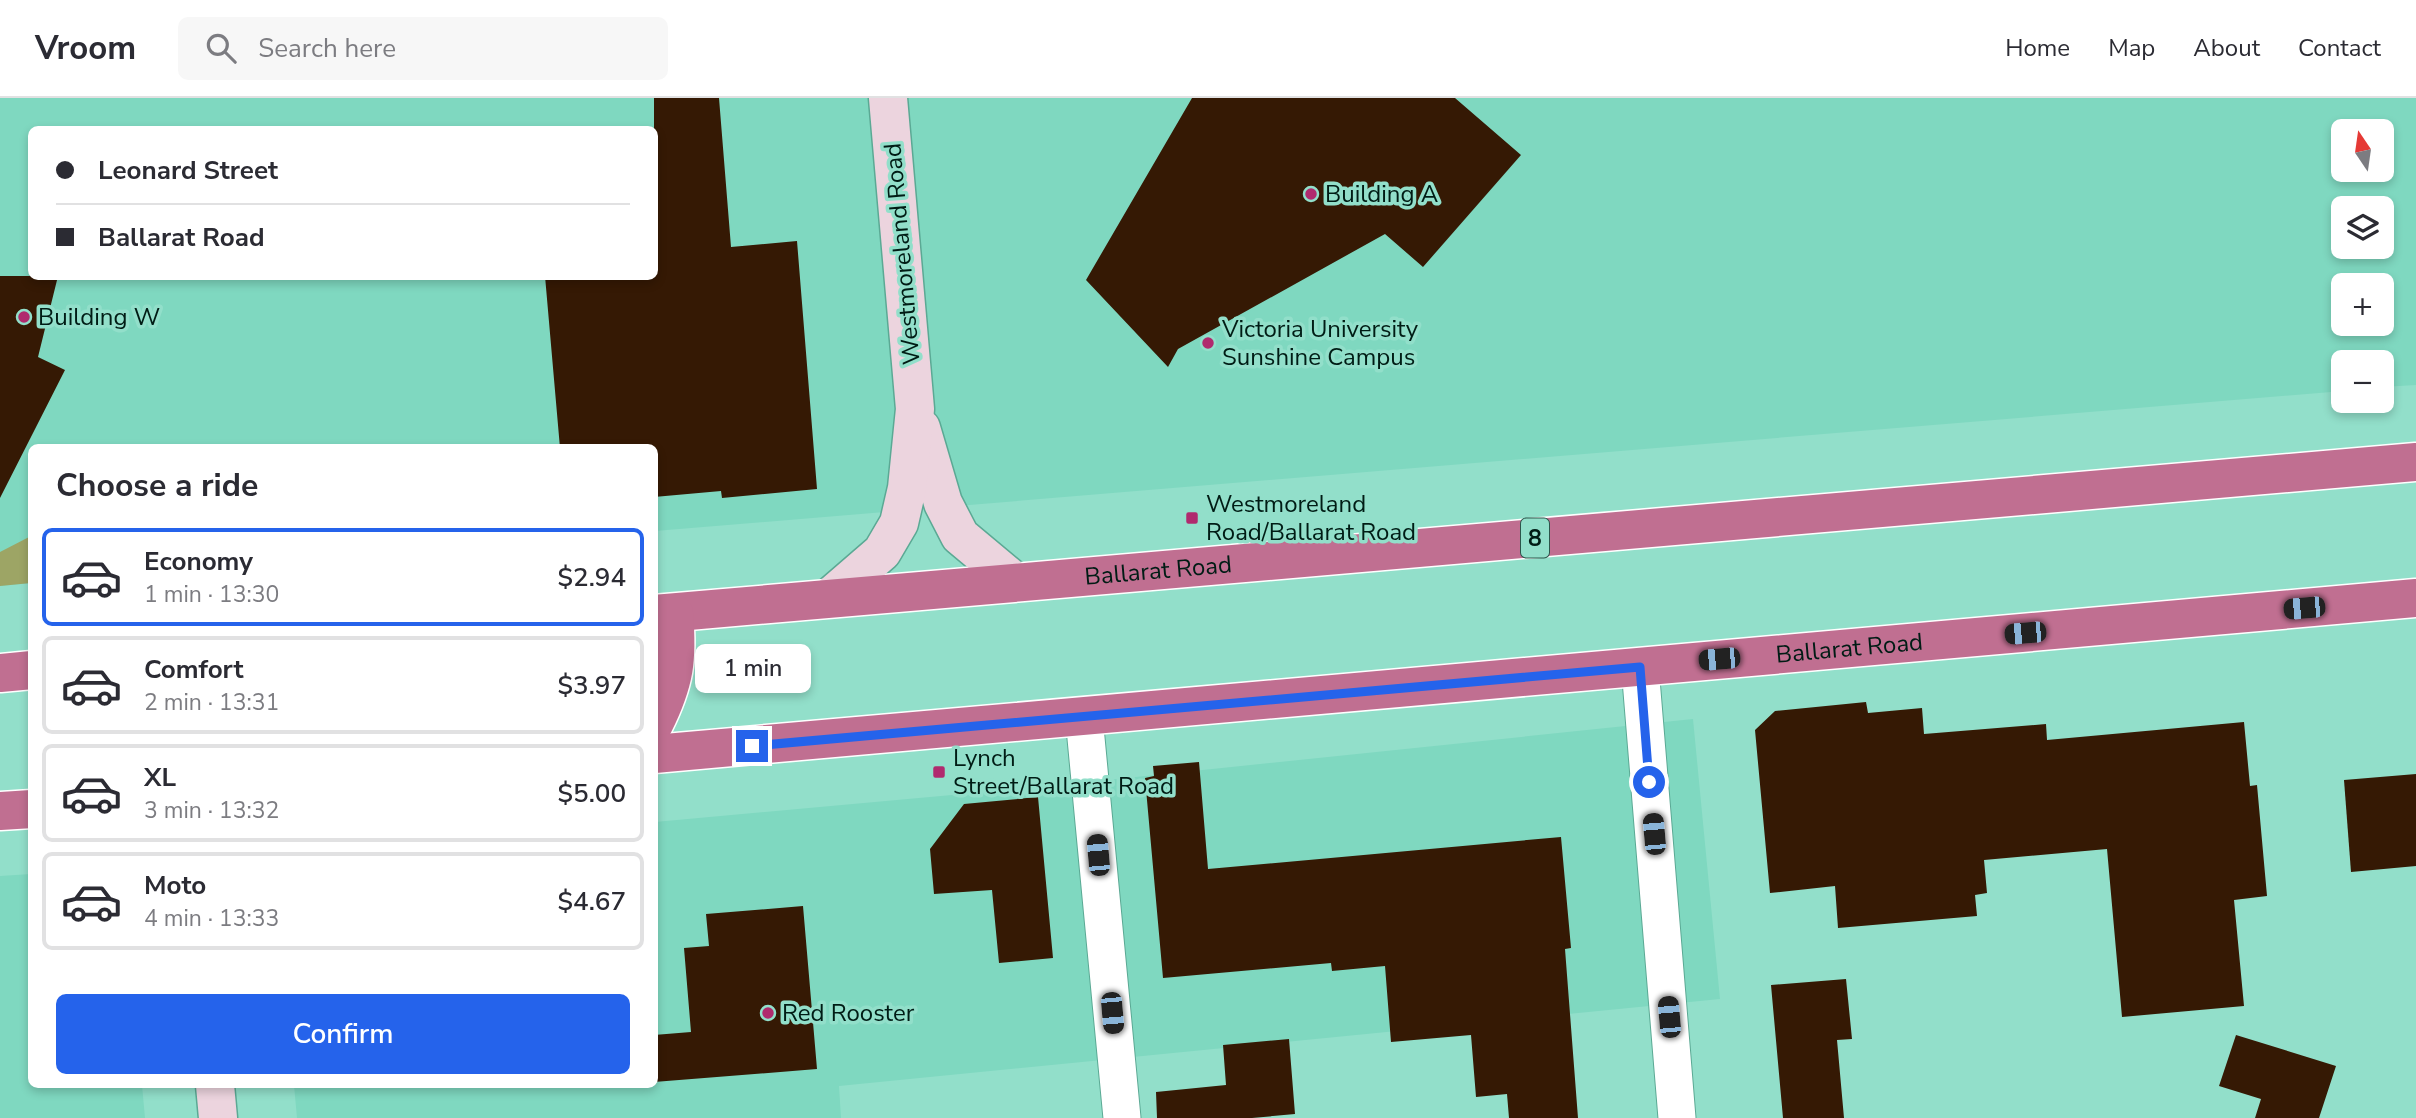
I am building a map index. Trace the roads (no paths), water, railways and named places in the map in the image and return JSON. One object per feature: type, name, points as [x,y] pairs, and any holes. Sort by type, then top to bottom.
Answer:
[{"type":"highway","name":"Ballarat Road","points":[[664,614],[830,597],[2416,462]]},
{"type":"highway","name":"Ballarat Road","points":[[658,754],[2416,598]]},
{"type":"highway","points":[[658,714],[674,676],[677,649],[664,614]]},
{"type":"highway","points":[[0,673],[28,670]]},
{"type":"highway","points":[[0,811],[28,809]]},
{"type":"street","name":"Westmoreland Road","points":[[830,597],[882,552],[899,523],[907,488],[915,410],[888,98]]},
{"type":"street","name":"Westmoreland Road","points":[[915,410],[943,503],[960,536],[1015,582]]},
{"type":"street","points":[[1640,667],[1678,1118]]},
{"type":"street","points":[[1084,717],[1122,1118]]},
{"type":"street","points":[[215,1088],[218,1118]]},
{"type":"place","name":"Building A","points":[[1311,194]]},
{"type":"place","name":"Building W","points":[[24,317]]},
{"type":"place","name":"Victoria University Sunshine Campus","points":[[1208,343]]},
{"type":"place","name":"Westmoreland Road/Ballarat Road","points":[[1192,518]]},
{"type":"place","name":"Lynch Street/Ballarat Road","points":[[939,772]]},
{"type":"place","name":"Red Rooster","points":[[768,1013]]}]
